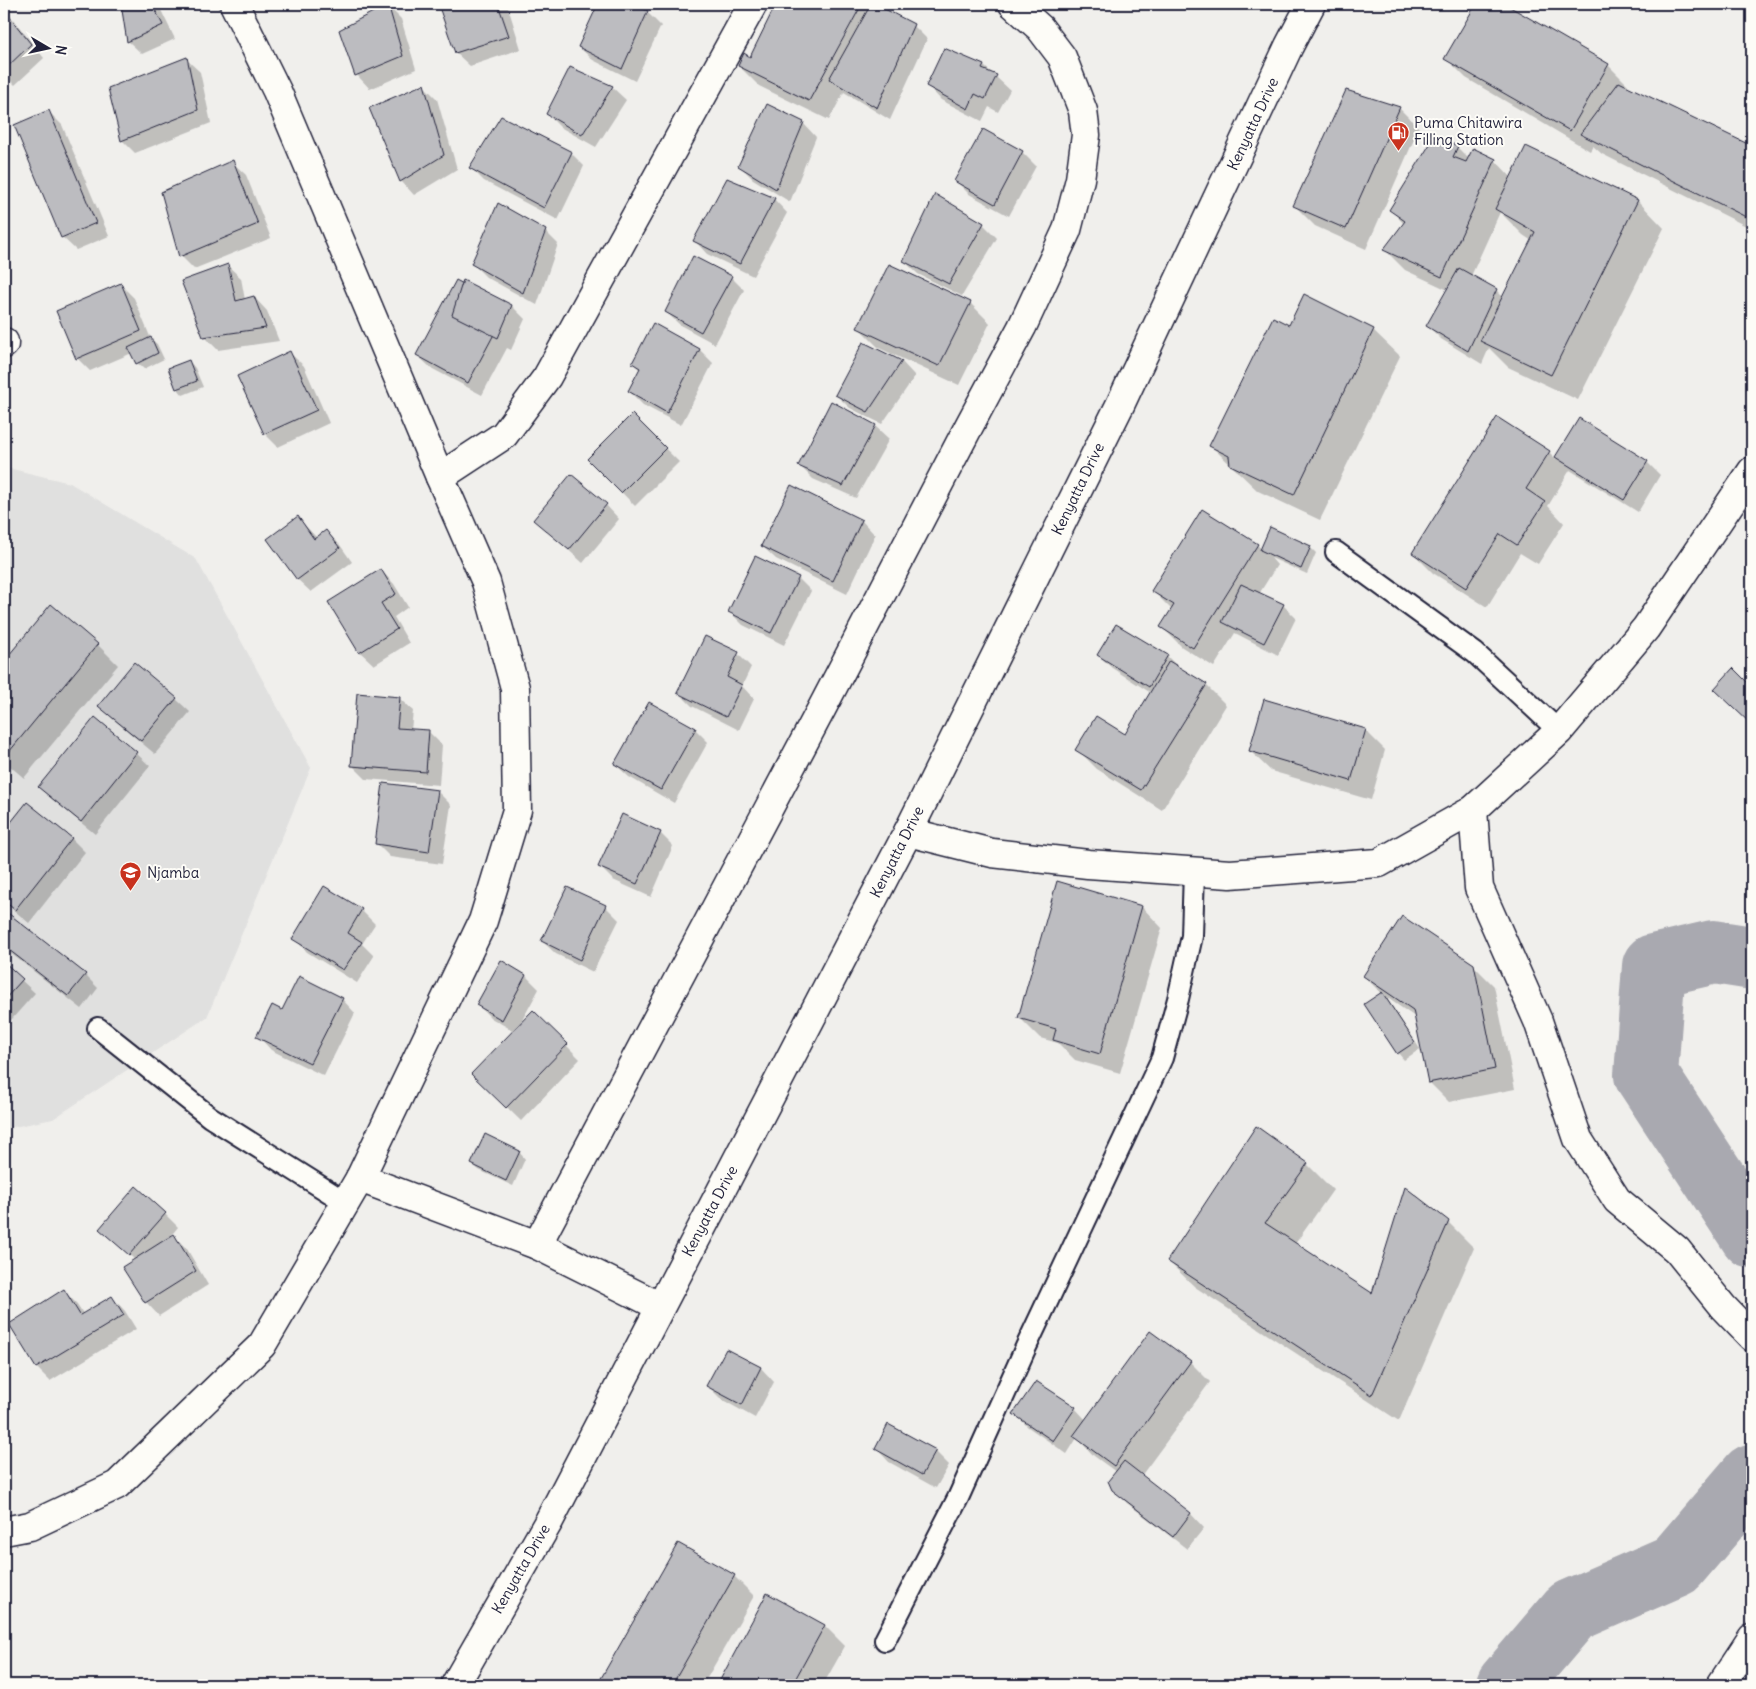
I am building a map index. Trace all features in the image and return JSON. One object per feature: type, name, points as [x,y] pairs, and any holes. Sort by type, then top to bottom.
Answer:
[{"type":"street","points":[[4,1531],[30,1526],[117,1485],[262,1345],[360,1178],[483,921],[517,810],[515,688],[486,582],[277,91],[234,4]]},
{"type":"street","points":[[440,477],[504,435],[547,377],[753,4]]},
{"type":"street","points":[[537,1245],[1022,327],[1067,230],[1083,162],[1086,135],[1083,111],[1062,57],[1040,28],[1013,4]]},
{"type":"street","name":"Kenyatta Drive","points":[[455,1685],[549,1521],[659,1306],[908,832],[1115,414],[1289,46],[1311,4]]},
{"type":"street","points":[[908,832],[992,853],[1088,864],[1230,874],[1379,863],[1473,810],[1559,731],[1646,628],[1752,471]]},
{"type":"street","points":[[1473,810],[1479,888],[1538,1021],[1578,1139],[1617,1200],[1676,1250],[1723,1307],[1752,1337]]},
{"type":"street","points":[[360,1178],[537,1245],[659,1306]]},
{"type":"street","points":[[1721,1685],[1752,1638]]},
{"type":"lane","points":[[1336,552],[1475,653],[1559,731]]},
{"type":"lane","points":[[885,1640],[958,1498],[1026,1347],[1162,1058],[1192,936],[1194,871]]},
{"type":"lane","points":[[98,1028],[210,1117],[345,1202]]},
{"type":"shaded area","name":"Njamba","points":[[4,467],[70,483],[196,559],[311,768],[207,1017],[53,1119],[4,1129]]},
{"type":"building","points":[[121,4],[152,4],[163,25],[127,42]]},
{"type":"building","points":[[388,4],[403,56],[355,76],[339,30]]},
{"type":"building","points":[[438,4],[498,4],[509,36],[455,53]]},
{"type":"building","points":[[598,4],[634,4],[648,11],[622,69],[578,47]]},
{"type":"building","points":[[776,4],[862,4],[809,101],[738,66],[744,53],[750,57]]},
{"type":"building","points":[[871,4],[875,4],[914,24],[877,108],[829,79]]},
{"type":"building","points":[[1476,4],[1505,4],[1609,64],[1570,131],[1444,59]]},
{"type":"building","points":[[4,10],[31,44],[4,70]]},
{"type":"building","points":[[944,48],[984,65],[982,69],[997,75],[985,99],[975,94],[968,109],[926,86]]},
{"type":"building","points":[[187,57],[198,110],[121,141],[108,88]]},
{"type":"building","points":[[570,67],[613,86],[582,135],[546,114]]},
{"type":"building","points":[[1619,82],[1752,146],[1750,169],[1752,169],[1752,217],[1750,219],[1580,134]]},
{"type":"building","points":[[424,84],[444,155],[400,182],[369,108]]},
{"type":"building","points":[[1346,90],[1400,107],[1346,229],[1293,206]]},
{"type":"building","points":[[767,104],[804,122],[776,189],[738,166]]},
{"type":"building","points":[[49,110],[96,223],[61,238],[14,125]]},
{"type":"building","points":[[501,116],[572,152],[544,208],[469,168]]},
{"type":"building","points":[[983,129],[1023,151],[995,204],[954,181]]},
{"type":"building","points":[[1435,136],[1458,146],[1453,157],[1466,162],[1473,148],[1496,159],[1442,277],[1383,250],[1405,221],[1389,210]]},
{"type":"building","points":[[1526,146],[1638,200],[1551,375],[1480,341],[1535,232],[1495,209]]},
{"type":"building","points":[[233,160],[258,224],[179,257],[161,192]]},
{"type":"building","points":[[727,178],[775,198],[740,264],[693,241]]},
{"type":"building","points":[[935,194],[984,223],[949,284],[903,261]]},
{"type":"building","points":[[498,203],[546,230],[523,293],[471,264]]},
{"type":"building","points":[[693,256],[732,276],[701,332],[665,312]]},
{"type":"building","points":[[228,264],[236,301],[254,296],[266,328],[203,337],[181,281]]},
{"type":"building","points":[[889,264],[971,302],[939,366],[857,328]]},
{"type":"building","points":[[1459,268],[1497,289],[1468,351],[1426,326]]},
{"type":"building","points":[[456,280],[508,308],[468,383],[416,355]]},
{"type":"building","points":[[463,280],[512,305],[498,338],[452,315]]},
{"type":"building","points":[[121,283],[141,331],[76,359],[56,311]]},
{"type":"building","points":[[1304,294],[1374,329],[1294,495],[1230,465],[1229,456],[1209,446],[1273,317],[1289,325]]},
{"type":"building","points":[[653,323],[700,349],[667,413],[628,391],[640,368],[632,363]]},
{"type":"building","points":[[151,337],[158,353],[136,364],[128,348]]},
{"type":"building","points":[[863,342],[902,361],[868,412],[835,395]]},
{"type":"building","points":[[290,351],[317,410],[264,434],[237,376]]},
{"type":"building","points":[[189,360],[197,381],[176,389],[168,368]]},
{"type":"building","points":[[831,401],[876,425],[843,486],[798,466]]},
{"type":"building","points":[[632,414],[666,448],[621,493],[587,459]]},
{"type":"building","points":[[1497,417],[1550,451],[1526,489],[1545,502],[1517,545],[1500,534],[1466,588],[1412,553]]},
{"type":"building","points":[[1579,418],[1648,461],[1624,500],[1555,457]]},
{"type":"building","points":[[571,474],[607,504],[569,550],[533,520]]},
{"type":"building","points":[[791,485],[862,520],[833,581],[761,546]]},
{"type":"building","points":[[1202,509],[1258,544],[1193,648],[1160,627],[1174,605],[1151,591]]},
{"type":"building","points":[[298,516],[314,539],[326,530],[340,548],[297,580],[267,539]]},
{"type":"building","points":[[1270,527],[1311,546],[1301,569],[1260,550]]},
{"type":"building","points":[[755,556],[799,577],[771,633],[728,612]]},
{"type":"building","points":[[381,569],[396,594],[381,603],[397,629],[359,653],[328,602]]},
{"type":"building","points":[[1241,584],[1284,604],[1264,643],[1222,622]]},
{"type":"building","points":[[51,604],[98,644],[4,758],[4,661]]},
{"type":"building","points":[[1116,624],[1168,655],[1149,687],[1097,655]]},
{"type":"building","points":[[705,636],[739,652],[727,677],[742,685],[726,717],[677,693]]},
{"type":"building","points":[[1169,661],[1207,684],[1141,790],[1075,750],[1096,716],[1125,734]]},
{"type":"building","points":[[134,662],[177,698],[141,741],[98,706]]},
{"type":"building","points":[[1733,668],[1752,687],[1752,725],[1714,689]]},
{"type":"building","points":[[357,693],[400,697],[397,728],[429,730],[426,772],[351,766]]},
{"type":"building","points":[[1264,699],[1366,729],[1351,781],[1249,751]]},
{"type":"building","points":[[649,702],[696,728],[661,790],[614,764]]},
{"type":"building","points":[[95,717],[137,752],[81,822],[38,787]]},
{"type":"building","points":[[383,783],[438,790],[429,852],[375,844]]},
{"type":"building","points":[[27,802],[72,838],[15,910],[4,901],[4,831]]},
{"type":"building","points":[[622,814],[661,832],[637,884],[598,867]]},
{"type":"building","points":[[1057,881],[1142,906],[1100,1054],[1053,1040],[1056,1029],[1018,1018]]},
{"type":"building","points":[[324,886],[362,909],[348,933],[362,942],[343,970],[292,939]]},
{"type":"building","points":[[567,887],[606,905],[580,960],[541,941]]},
{"type":"building","points":[[4,910],[86,974],[68,996],[4,946]]},
{"type":"building","points":[[1402,916],[1474,964],[1495,1069],[1428,1083],[1413,1010],[1363,976]]},
{"type":"building","points":[[501,960],[526,975],[502,1020],[476,1005]]},
{"type":"building","points":[[4,962],[23,979],[4,1000]]},
{"type":"building","points":[[299,976],[343,998],[310,1063],[256,1037],[272,1005],[282,1010]]},
{"type":"building","points":[[1382,992],[1415,1042],[1397,1054],[1364,1004]]},
{"type":"building","points":[[533,1010],[568,1044],[506,1108],[471,1074]]},
{"type":"building","points":[[1256,1126],[1308,1163],[1265,1223],[1372,1293],[1405,1187],[1449,1221],[1372,1395],[1167,1261]]},
{"type":"building","points":[[485,1134],[520,1151],[506,1181],[471,1164]]},
{"type":"building","points":[[136,1186],[166,1213],[129,1255],[99,1229]]},
{"type":"building","points":[[174,1234],[196,1271],[145,1303],[122,1267]]},
{"type":"building","points":[[64,1289],[80,1315],[112,1296],[124,1315],[36,1368],[9,1324]]},
{"type":"building","points":[[1150,1331],[1191,1361],[1114,1466],[1073,1436]]},
{"type":"building","points":[[726,1349],[761,1367],[742,1405],[706,1386]]},
{"type":"building","points":[[1036,1381],[1076,1407],[1053,1441],[1013,1414]]},
{"type":"building","points":[[888,1424],[936,1450],[922,1475],[875,1449]]},
{"type":"building","points":[[1124,1461],[1191,1513],[1173,1537],[1112,1490],[1108,1481]]},
{"type":"building","points":[[678,1543],[735,1575],[672,1685],[609,1685],[600,1680]]},
{"type":"building","points":[[767,1593],[825,1625],[792,1685],[730,1685],[720,1680]]},
{"type":"waterway","points":[[1752,958],[1714,952],[1654,966],[1646,1075],[1752,1236]]},
{"type":"waterway","points":[[1508,1685],[1571,1611],[1676,1565],[1752,1476]]},
{"type":"place","name":"Puma Chitawira Filling Station","points":[[1398,151]]},
{"type":"place","name":"Njamba","points":[[131,892]]}]
